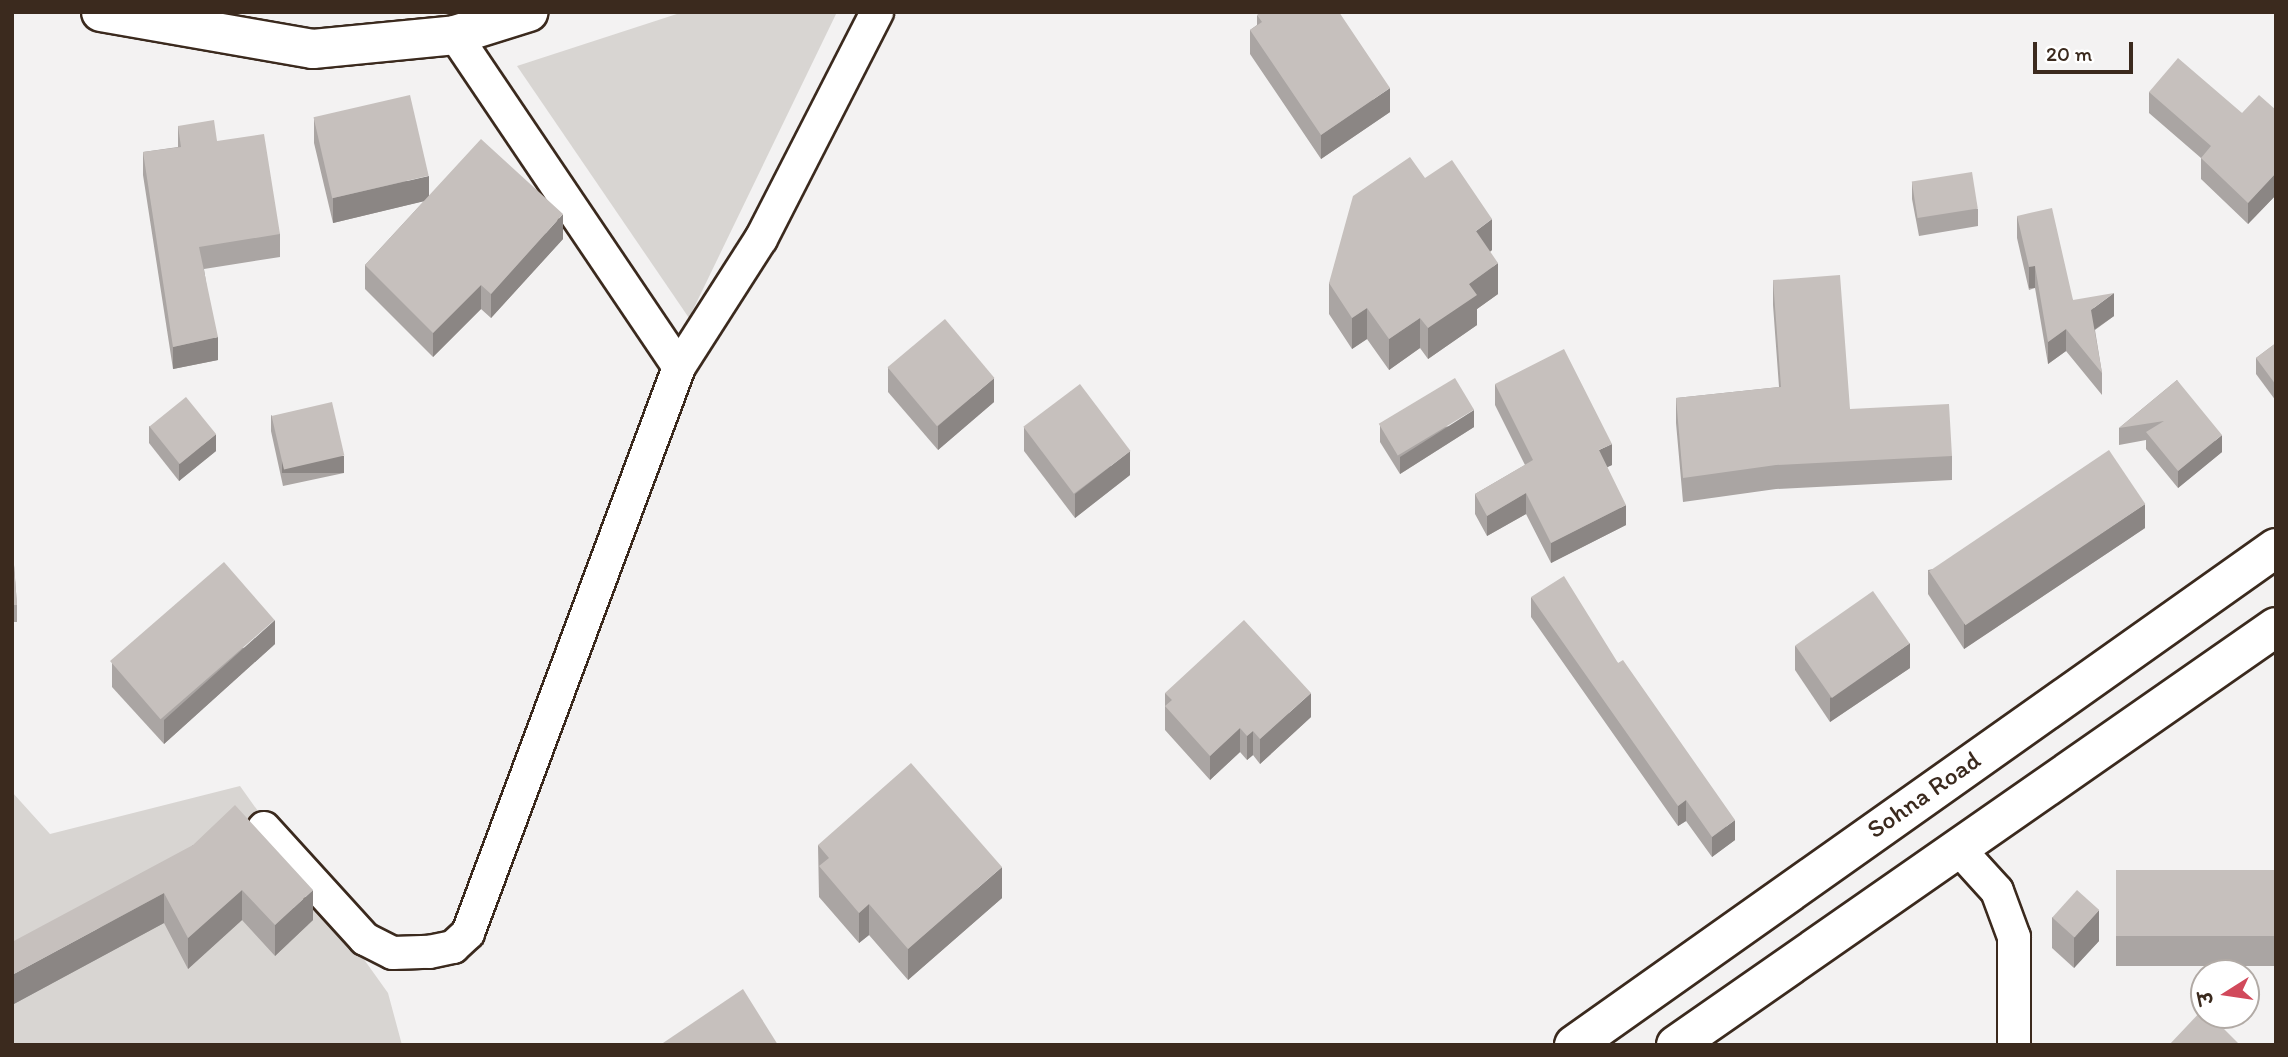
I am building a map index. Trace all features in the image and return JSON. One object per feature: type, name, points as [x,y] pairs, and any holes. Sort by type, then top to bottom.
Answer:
[{"type":"main road","points":[[101,12],[313,49],[455,35],[529,12]]},
{"type":"main road","name":"Sohna Road","points":[[1574,1045],[2276,548]]},
{"type":"main road","points":[[1676,1045],[2276,627]]},
{"type":"street","points":[[264,828],[365,939],[393,953],[429,952],[453,947],[468,933],[679,367],[761,239],[877,12]]},
{"type":"street","points":[[455,35],[679,367]]},
{"type":"street","points":[[1957,848],[1997,891],[2014,937],[2014,1045]]},
{"type":"shaded area","points":[[683,12],[837,12],[689,318],[517,66]]},
{"type":"shaded area","points":[[240,786],[388,993],[402,1045],[12,1045],[12,792],[50,834]]},
{"type":"building","points":[[1260,12],[1339,12],[1390,88],[1321,135],[1250,30],[1262,22],[1257,15]]},
{"type":"building","points":[[2178,58],[2242,113],[2259,95],[2276,110],[2276,173],[2248,203],[2201,158],[2211,146],[2149,92]]},
{"type":"building","points":[[410,95],[429,176],[332,198],[314,117]]},
{"type":"building","points":[[214,120],[217,141],[264,134],[280,234],[199,247],[218,337],[173,347],[143,152],[181,147],[178,126]]},
{"type":"building","points":[[481,139],[563,214],[491,294],[481,285],[433,333],[365,265]]},
{"type":"building","points":[[1410,157],[1425,178],[1452,160],[1492,219],[1476,231],[1498,263],[1469,284],[1477,295],[1428,328],[1420,318],[1389,339],[1367,308],[1352,318],[1329,283],[1353,196]]},
{"type":"building","points":[[1972,172],[1978,209],[1918,218],[1912,182]]},
{"type":"building","points":[[2052,208],[2073,300],[2114,293],[2091,310],[2102,373],[2066,329],[2048,342],[2035,266],[2029,267],[2017,216]]},
{"type":"building","points":[[1840,275],[1850,409],[1949,404],[1952,456],[1776,465],[1683,478],[1676,398],[1781,387],[1773,280]]},
{"type":"building","points":[[945,319],[994,378],[937,426],[888,367]]},
{"type":"building","points":[[2276,343],[2276,385],[2256,358]]},
{"type":"building","points":[[1564,349],[1612,444],[1599,450],[1626,505],[1551,543],[1526,493],[1487,516],[1475,494],[1533,460],[1495,384]]},
{"type":"building","points":[[1455,378],[1474,410],[1398,456],[1379,424]]},
{"type":"building","points":[[2177,380],[2222,435],[2178,471],[2146,432],[2164,421],[2119,428]]},
{"type":"building","points":[[1080,384],[1131,451],[1074,494],[1023,427]]},
{"type":"building","points":[[186,397],[216,434],[180,464],[149,427]]},
{"type":"building","points":[[332,402],[344,456],[284,470],[272,416]]},
{"type":"building","points":[[2109,450],[2145,504],[1965,625],[1929,571]]},
{"type":"building","points":[[12,538],[17,605],[12,605]]},
{"type":"building","points":[[224,562],[275,620],[161,719],[110,661]]},
{"type":"building","points":[[1564,576],[1618,663],[1623,660],[1735,820],[1712,837],[1686,800],[1678,806],[1531,597]]},
{"type":"building","points":[[1873,591],[1910,643],[1832,698],[1795,645]]},
{"type":"building","points":[[1244,620],[1311,693],[1260,739],[1253,731],[1247,736],[1240,728],[1210,756],[1165,706],[1172,700],[1165,693]]},
{"type":"building","points":[[911,763],[1002,867],[908,949],[869,904],[859,913],[819,866],[829,858],[818,845]]},
{"type":"building","points":[[235,805],[313,890],[275,925],[242,890],[188,938],[164,893],[12,975],[12,942],[193,845]]},
{"type":"building","points":[[2116,870],[2276,870],[2276,936],[2116,936]]},
{"type":"building","points":[[2077,890],[2099,910],[2075,938],[2052,917]]},
{"type":"building","points":[[743,989],[778,1045],[660,1045]]},
{"type":"building","points":[[2190,1023],[2190,1029],[2224,1029],[2240,1045],[2169,1045]]}]
